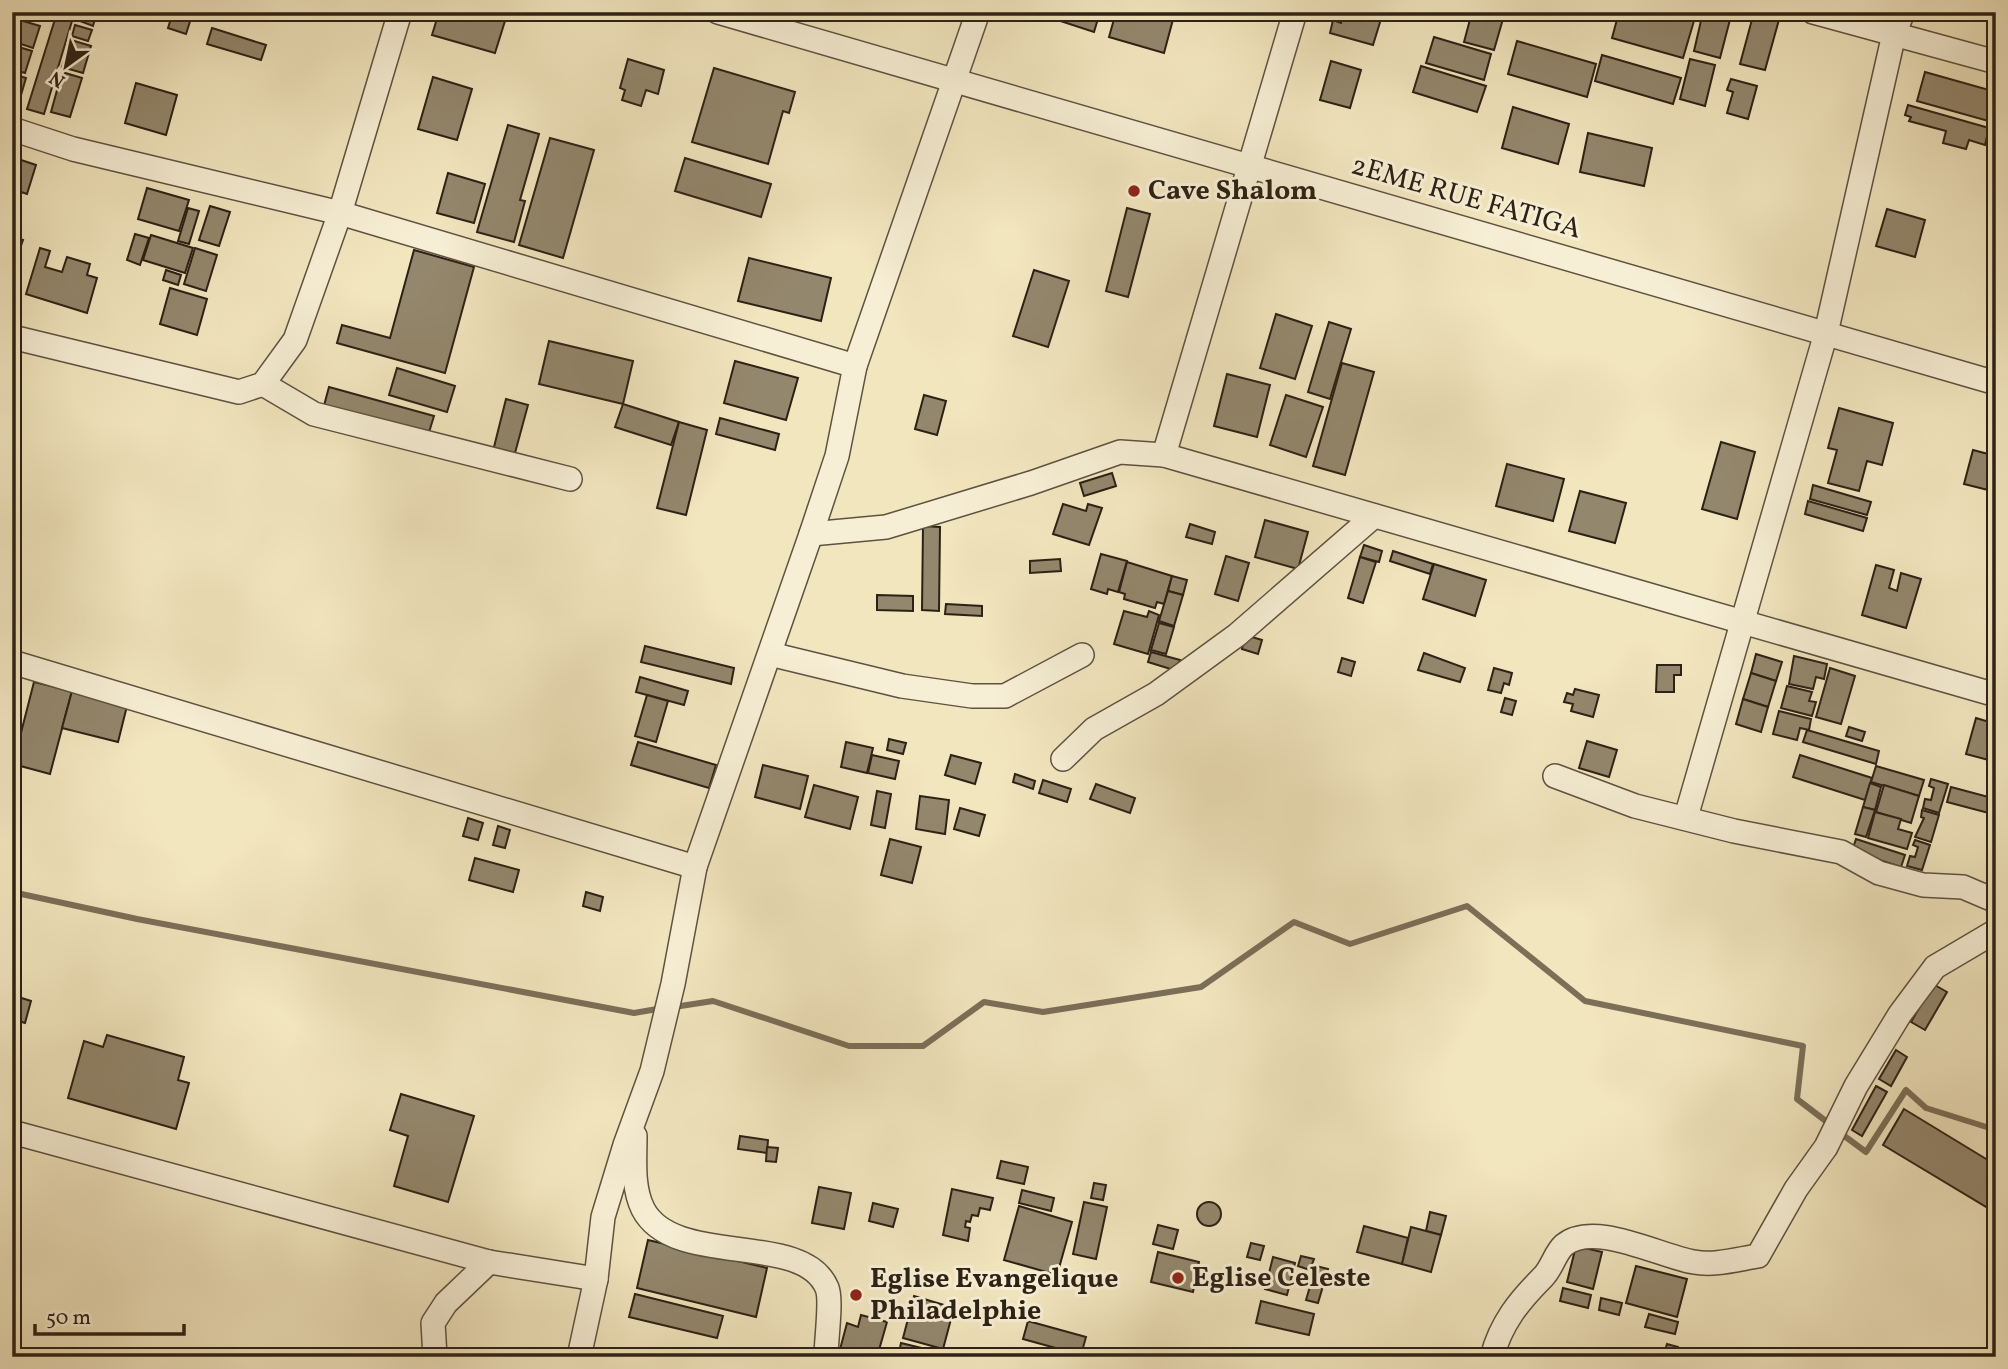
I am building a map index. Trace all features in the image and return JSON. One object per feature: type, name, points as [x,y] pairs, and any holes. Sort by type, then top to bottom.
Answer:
[{"type":"street","points":[[12,337],[239,392],[263,383],[295,340],[340,213],[401,12]]},
{"type":"street","name":"2EME RUE FATIGA","points":[[718,12],[1996,383]]},
{"type":"street","points":[[579,1357],[596,1279],[603,1217],[652,1071],[673,984],[695,867],[837,456],[855,366],[978,12]]},
{"type":"street","points":[[1164,455],[1295,12]]},
{"type":"street","points":[[1813,12],[1996,62]]},
{"type":"street","points":[[1686,817],[1826,333],[1895,34],[1903,12]]},
{"type":"street","points":[[12,128],[73,149],[340,213],[855,366]]},
{"type":"street","points":[[263,383],[314,414],[570,480]]},
{"type":"street","points":[[811,534],[886,527],[1031,483],[1120,452],[1164,455],[1996,695]]},
{"type":"street","points":[[1063,759],[1094,729],[1156,694],[1237,635],[1374,516]]},
{"type":"street","points":[[769,654],[902,686],[972,696],[1005,696],[1082,655]]},
{"type":"street","points":[[12,662],[695,867]]},
{"type":"street","points":[[1555,776],[1635,806],[1734,831],[1841,852],[1879,873],[1923,885],[1963,887],[1996,901]]},
{"type":"street","points":[[1492,1357],[1497,1337],[1514,1307],[1547,1273],[1564,1245],[1587,1236],[1623,1241],[1695,1263],[1758,1256],[1796,1189],[1826,1147],[1856,1086],[1900,1014],[1936,967],[1996,931]]},
{"type":"street","points":[[639,1107],[634,1177],[643,1210],[658,1227],[679,1238],[756,1251],[801,1263],[820,1274],[829,1291],[826,1357]]},
{"type":"street","points":[[12,1132],[488,1262],[596,1279]]},
{"type":"street","points":[[435,1357],[433,1323],[446,1303],[488,1262]]},
{"type":"building","points":[[13,12],[41,12],[39,21]]},
{"type":"building","points":[[79,12],[97,12],[93,26],[77,20]]},
{"type":"building","points":[[173,12],[193,12],[186,34],[168,28]]},
{"type":"building","points":[[439,12],[474,12],[505,21],[495,53],[432,35]]},
{"type":"building","points":[[1033,12],[1100,12],[1094,32]]},
{"type":"building","points":[[1116,12],[1175,12],[1164,53],[1109,37]]},
{"type":"building","points":[[1344,12],[1359,12],[1381,19],[1373,45],[1330,33],[1333,20],[1341,23]]},
{"type":"building","points":[[1472,12],[1505,12],[1494,50],[1464,42]]},
{"type":"building","points":[[1619,12],[1696,14],[1683,58],[1612,38]]},
{"type":"building","points":[[1703,12],[1732,12],[1720,58],[1694,51]]},
{"type":"building","points":[[1754,12],[1780,16],[1765,70],[1740,64]]},
{"type":"building","points":[[56,16],[72,21],[44,114],[27,109]]},
{"type":"building","points":[[13,18],[40,26],[33,48],[12,41]]},
{"type":"building","points":[[75,25],[92,30],[88,41],[72,36]]},
{"type":"building","points":[[212,28],[266,45],[261,60],[207,44]]},
{"type":"building","points":[[1434,37],[1491,54],[1484,80],[1426,63]]},
{"type":"building","points":[[71,40],[91,46],[83,73],[62,67]]},
{"type":"building","points":[[1517,41],[1596,64],[1587,97],[1508,74]]},
{"type":"building","points":[[12,45],[32,51],[25,73],[12,69]]},
{"type":"building","points":[[1602,55],[1681,78],[1673,104],[1595,81]]},
{"type":"building","points":[[628,59],[664,70],[658,94],[646,90],[641,106],[622,100],[625,90],[620,88]]},
{"type":"building","points":[[1690,59],[1715,65],[1705,106],[1680,99]]},
{"type":"building","points":[[1331,61],[1361,70],[1350,108],[1320,100]]},
{"type":"building","points":[[1421,66],[1486,86],[1477,112],[1413,92]]},
{"type":"building","points":[[714,68],[795,92],[789,113],[783,111],[768,164],[692,142]]},
{"type":"building","points":[[62,72],[82,78],[70,117],[51,112]]},
{"type":"building","points":[[1925,72],[1996,92],[1992,122],[1917,101]]},
{"type":"building","points":[[12,74],[26,78],[19,102],[12,101]]},
{"type":"building","points":[[433,77],[472,89],[457,140],[418,129]]},
{"type":"building","points":[[1731,79],[1757,86],[1748,119],[1727,113],[1733,92],[1727,90]]},
{"type":"building","points":[[136,83],[177,95],[166,135],[125,123]]},
{"type":"building","points":[[1908,105],[1989,128],[1985,145],[1969,140],[1966,149],[1943,143],[1946,131],[1909,121],[1911,117],[1905,115]]},
{"type":"building","points":[[1513,107],[1569,124],[1558,164],[1502,148]]},
{"type":"building","points":[[508,125],[539,134],[520,200],[525,201],[514,242],[477,232]]},
{"type":"building","points":[[1588,133],[1652,148],[1644,186],[1580,172]]},
{"type":"building","points":[[550,138],[594,150],[563,258],[519,245]]},
{"type":"building","points":[[12,157],[36,165],[27,194],[12,189]]},
{"type":"building","points":[[685,158],[771,184],[761,217],[675,191]]},
{"type":"building","points":[[448,173],[485,184],[474,223],[437,213]]},
{"type":"building","points":[[147,188],[189,200],[179,231],[138,219]]},
{"type":"building","points":[[210,206],[230,212],[219,246],[199,240]]},
{"type":"building","points":[[188,208],[199,211],[189,244],[178,241]]},
{"type":"building","points":[[1127,208],[1150,214],[1128,297],[1106,291]]},
{"type":"building","points":[[1887,209],[1925,220],[1915,257],[1876,246]]},
{"type":"building","points":[[135,234],[149,238],[140,265],[127,260]]},
{"type":"building","points":[[151,235],[193,248],[185,273],[143,260]]},
{"type":"building","points":[[12,237],[23,240],[15,263],[12,262]]},
{"type":"building","points":[[40,248],[50,251],[45,267],[62,272],[67,257],[90,264],[87,275],[97,278],[87,313],[26,294]]},
{"type":"building","points":[[195,248],[217,255],[206,291],[184,284]]},
{"type":"building","points":[[414,250],[474,267],[445,373],[337,343],[342,325],[390,338]]},
{"type":"building","points":[[749,258],[831,278],[821,321],[738,301]]},
{"type":"building","points":[[166,270],[181,275],[178,285],[163,280]]},
{"type":"building","points":[[1034,270],[1069,281],[1048,347],[1013,336]]},
{"type":"building","points":[[170,288],[207,299],[197,335],[160,324]]},
{"type":"building","points":[[1276,314],[1312,326],[1295,379],[1260,368]]},
{"type":"building","points":[[1329,322],[1351,329],[1330,399],[1308,392]]},
{"type":"building","points":[[549,341],[633,361],[623,404],[539,384]]},
{"type":"building","points":[[735,361],[798,378],[786,420],[724,403]]},
{"type":"building","points":[[1342,363],[1374,372],[1345,475],[1313,466]]},
{"type":"building","points":[[397,368],[455,386],[447,412],[389,395]]},
{"type":"building","points":[[1227,374],[1270,385],[1257,437],[1214,426]]},
{"type":"building","points":[[329,387],[434,416],[426,442],[322,413]]},
{"type":"building","points":[[924,395],[946,401],[937,435],[915,429]]},
{"type":"building","points":[[1286,395],[1323,407],[1306,457],[1270,445]]},
{"type":"building","points":[[506,399],[528,405],[512,464],[491,459]]},
{"type":"building","points":[[623,404],[679,422],[671,445],[615,427]]},
{"type":"building","points":[[1839,408],[1893,423],[1882,465],[1867,461],[1859,491],[1828,483],[1837,450],[1828,448]]},
{"type":"building","points":[[720,418],[779,434],[775,450],[716,434]]},
{"type":"building","points":[[679,422],[707,430],[686,515],[657,508]]},
{"type":"building","points":[[1721,442],[1755,452],[1737,519],[1702,509]]},
{"type":"building","points":[[1973,450],[1996,456],[1996,492],[1964,484]]},
{"type":"building","points":[[1507,464],[1564,479],[1553,521],[1496,506]]},
{"type":"building","points":[[1112,473],[1116,486],[1084,496],[1080,483]]},
{"type":"building","points":[[1813,485],[1871,502],[1867,515],[1810,499]]},
{"type":"building","points":[[1580,491],[1626,503],[1615,543],[1569,531]]},
{"type":"building","points":[[1808,501],[1867,518],[1863,531],[1805,514]]},
{"type":"building","points":[[1063,504],[1086,511],[1088,504],[1102,508],[1089,545],[1053,534]]},
{"type":"building","points":[[1265,520],[1308,532],[1298,569],[1255,557]]},
{"type":"building","points":[[1190,524],[1215,532],[1212,544],[1186,537]]},
{"type":"building","points":[[923,526],[940,527],[939,611],[922,610]]},
{"type":"building","points":[[1364,545],[1382,551],[1379,562],[1360,557]]},
{"type":"building","points":[[1393,551],[1433,564],[1430,574],[1390,561]]},
{"type":"building","points":[[1101,554],[1127,561],[1118,592],[1108,589],[1107,594],[1091,589]]},
{"type":"building","points":[[1226,556],[1249,563],[1238,601],[1215,594]]},
{"type":"building","points":[[1360,557],[1376,562],[1363,603],[1348,598]]},
{"type":"building","points":[[1060,559],[1061,571],[1030,573],[1030,561]]},
{"type":"building","points":[[1127,562],[1172,576],[1164,604],[1157,602],[1155,608],[1124,599],[1125,594],[1119,592]]},
{"type":"building","points":[[1434,564],[1486,580],[1475,616],[1423,599]]},
{"type":"building","points":[[1876,565],[1894,570],[1889,588],[1897,591],[1901,573],[1921,579],[1906,628],[1862,615]]},
{"type":"building","points":[[1172,576],[1187,580],[1183,595],[1168,591]]},
{"type":"building","points":[[1168,591],[1183,595],[1174,626],[1159,621]]},
{"type":"building","points":[[877,595],[913,596],[913,611],[877,610]]},
{"type":"building","points":[[946,604],[982,606],[982,616],[945,614]]},
{"type":"building","points":[[1124,611],[1147,617],[1149,611],[1159,615],[1148,654],[1114,644]]},
{"type":"building","points":[[1159,623],[1174,627],[1166,654],[1151,650]]},
{"type":"building","points":[[1245,635],[1262,640],[1258,654],[1242,649]]},
{"type":"building","points":[[645,646],[734,668],[731,684],[641,662]]},
{"type":"building","points":[[1151,652],[1180,660],[1177,671],[1148,662]]},
{"type":"building","points":[[1424,653],[1465,668],[1460,682],[1418,670]]},
{"type":"building","points":[[1756,654],[1782,662],[1776,681],[1751,673]]},
{"type":"building","points":[[1794,656],[1827,664],[1824,679],[1816,677],[1813,689],[1789,684]]},
{"type":"building","points":[[1342,658],[1355,662],[1351,676],[1338,672]]},
{"type":"building","points":[[1657,665],[1681,665],[1681,675],[1674,675],[1674,692],[1656,692]]},
{"type":"building","points":[[1494,668],[1512,673],[1509,685],[1504,683],[1501,693],[1488,690]]},
{"type":"building","points":[[1830,668],[1855,676],[1841,724],[1816,717]]},
{"type":"building","points":[[1751,673],[1776,681],[1768,707],[1743,699]]},
{"type":"building","points":[[640,677],[688,691],[684,705],[636,692]]},
{"type":"building","points":[[34,682],[72,691],[50,774],[13,764]]},
{"type":"building","points":[[1787,686],[1812,692],[1809,701],[1816,702],[1812,716],[1781,708]]},
{"type":"building","points":[[1575,689],[1599,695],[1593,717],[1571,711],[1573,704],[1564,702],[1567,693],[1573,695]]},
{"type":"building","points":[[72,691],[127,706],[118,742],[62,728]]},
{"type":"building","points":[[647,695],[668,701],[656,742],[635,736]]},
{"type":"building","points":[[1505,698],[1516,701],[1512,715],[1501,712]]},
{"type":"building","points":[[1743,699],[1768,707],[1761,732],[1736,724]]},
{"type":"building","points":[[1779,711],[1811,719],[1809,730],[1800,728],[1797,740],[1773,734]]},
{"type":"building","points":[[1976,718],[1996,724],[1996,762],[1966,754]]},
{"type":"building","points":[[1849,727],[1865,732],[1862,741],[1846,736]]},
{"type":"building","points":[[1807,730],[1879,751],[1876,764],[1803,742]]},
{"type":"building","points":[[889,739],[906,743],[903,754],[887,750]]},
{"type":"building","points":[[1587,741],[1617,750],[1609,777],[1579,768]]},
{"type":"building","points":[[638,742],[716,765],[709,788],[631,765]]},
{"type":"building","points":[[846,742],[873,748],[867,773],[841,767]]},
{"type":"building","points":[[872,755],[899,761],[895,779],[868,773]]},
{"type":"building","points":[[951,755],[981,763],[975,784],[945,775]]},
{"type":"building","points":[[1800,755],[1872,778],[1865,800],[1793,777]]},
{"type":"building","points":[[763,765],[808,776],[800,809],[755,797]]},
{"type":"building","points":[[1876,766],[1924,780],[1919,796],[1871,782]]},
{"type":"building","points":[[1015,774],[1035,781],[1033,789],[1013,782]]},
{"type":"building","points":[[1931,779],[1948,784],[1939,813],[1923,808],[1925,799],[1931,800],[1934,788],[1929,786]]},
{"type":"building","points":[[1043,780],[1071,789],[1067,802],[1039,793]]},
{"type":"building","points":[[1870,783],[1881,787],[1875,810],[1863,807]]},
{"type":"building","points":[[1096,784],[1135,798],[1130,813],[1090,799]]},
{"type":"building","points":[[814,785],[858,797],[850,829],[805,817]]},
{"type":"building","points":[[1884,785],[1919,796],[1911,823],[1876,812]]},
{"type":"building","points":[[1951,787],[1996,799],[1996,815],[1947,802]]},
{"type":"building","points":[[877,791],[891,794],[885,828],[871,825]]},
{"type":"building","points":[[920,796],[949,800],[945,834],[916,829]]},
{"type":"building","points":[[1863,807],[1875,810],[1866,837],[1855,834]]},
{"type":"building","points":[[960,808],[985,815],[979,836],[954,829]]},
{"type":"building","points":[[1922,810],[1939,815],[1931,842],[1915,837],[1924,818],[1921,817]]},
{"type":"building","points":[[1875,812],[1901,819],[1898,829],[1912,833],[1907,849],[1868,838]]},
{"type":"building","points":[[468,818],[483,823],[478,840],[463,836]]},
{"type":"building","points":[[498,826],[510,830],[505,848],[493,845]]},
{"type":"building","points":[[890,839],[921,847],[912,883],[881,875]]},
{"type":"building","points":[[1856,839],[1905,855],[1901,867],[1852,851]]},
{"type":"building","points":[[1915,840],[1930,845],[1922,870],[1907,866],[1910,856],[1915,857],[1918,847],[1913,845]]},
{"type":"building","points":[[475,858],[519,870],[513,892],[469,880]]},
{"type":"building","points":[[586,892],[603,897],[600,911],[583,906]]},
{"type":"building","points":[[1933,984],[1947,992],[1925,1030],[1911,1022]]},
{"type":"building","points":[[12,995],[31,1001],[25,1023],[12,1019]]},
{"type":"building","points":[[107,1035],[184,1057],[178,1080],[189,1083],[176,1129],[68,1098],[84,1041],[103,1047]]},
{"type":"building","points":[[1896,1050],[1907,1057],[1891,1086],[1879,1079]]},
{"type":"building","points":[[1876,1086],[1887,1092],[1862,1136],[1852,1130]]},
{"type":"building","points":[[401,1094],[474,1116],[448,1202],[394,1186],[408,1136],[390,1130]]},
{"type":"building","points":[[1904,1109],[1996,1165],[1996,1194],[1988,1208],[1883,1145]]},
{"type":"building","points":[[740,1136],[768,1140],[767,1153],[738,1149]]},
{"type":"building","points":[[767,1147],[778,1148],[776,1162],[766,1161]]},
{"type":"building","points":[[1001,1161],[1028,1167],[1024,1184],[997,1178]]},
{"type":"building","points":[[1094,1183],[1106,1185],[1103,1200],[1091,1198]]},
{"type":"building","points":[[819,1187],[851,1193],[844,1229],[812,1223]]},
{"type":"building","points":[[952,1189],[993,1198],[990,1210],[980,1208],[978,1216],[972,1215],[970,1222],[966,1221],[965,1227],[970,1228],[968,1241],[943,1235]]},
{"type":"building","points":[[1022,1190],[1054,1198],[1051,1211],[1019,1203]]},
{"type":"building","points":[[1084,1202],[1107,1207],[1096,1259],[1073,1254]]},
{"type":"building","points":[[1209,1202],[1220,1209],[1221,1214],[1214,1225],[1209,1226],[1198,1219],[1197,1214],[1204,1203]]},
{"type":"building","points":[[873,1203],[898,1209],[893,1227],[869,1221]]},
{"type":"building","points":[[1019,1206],[1072,1222],[1057,1275],[1004,1260]]},
{"type":"building","points":[[1430,1212],[1446,1216],[1441,1235],[1426,1231]]},
{"type":"building","points":[[1158,1225],[1178,1230],[1173,1249],[1153,1244]]},
{"type":"building","points":[[1364,1226],[1408,1238],[1402,1264],[1357,1252]]},
{"type":"building","points":[[1411,1227],[1441,1235],[1431,1272],[1402,1264]]},
{"type":"building","points":[[648,1240],[767,1268],[756,1317],[637,1288]]},
{"type":"building","points":[[1251,1243],[1264,1246],[1260,1260],[1247,1257]]},
{"type":"building","points":[[1576,1246],[1602,1252],[1593,1289],[1567,1282]]},
{"type":"building","points":[[1158,1252],[1199,1262],[1193,1292],[1151,1282]]},
{"type":"building","points":[[1301,1256],[1314,1259],[1310,1270],[1298,1266]]},
{"type":"building","points":[[1273,1257],[1295,1263],[1287,1295],[1265,1289]]},
{"type":"building","points":[[1316,1266],[1328,1269],[1318,1303],[1306,1300]]},
{"type":"building","points":[[1636,1266],[1687,1279],[1677,1317],[1626,1303]]},
{"type":"building","points":[[1563,1288],[1591,1295],[1588,1308],[1560,1301]]},
{"type":"building","points":[[635,1294],[723,1316],[717,1338],[629,1317]]},
{"type":"building","points":[[914,1296],[954,1308],[943,1349],[903,1338]]},
{"type":"building","points":[[1601,1298],[1622,1303],[1619,1315],[1599,1310]]},
{"type":"building","points":[[1261,1301],[1314,1314],[1309,1335],[1256,1323]]},
{"type":"building","points":[[1649,1314],[1678,1322],[1675,1334],[1645,1327]]},
{"type":"building","points":[[861,1315],[887,1322],[877,1357],[838,1357],[847,1323],[858,1327]]},
{"type":"building","points":[[1028,1321],[1086,1337],[1081,1355],[1023,1339]]},
{"type":"building","points":[[901,1343],[959,1357],[898,1357]]},
{"type":"building","points":[[1667,1344],[1678,1347],[1676,1357],[1663,1357]]},
{"type":"waterway","points":[[12,892],[137,919],[634,1013],[663,1008]]},
{"type":"waterway","points":[[674,1007],[713,1001],[849,1046],[923,1046],[984,1002],[1043,1012],[1201,987],[1294,922],[1350,944],[1467,906],[1585,1001],[1803,1046],[1797,1099],[1831,1125]]},
{"type":"waterway","points":[[1839,1132],[1866,1152],[1906,1090],[1926,1108],[1996,1130]]},
{"type":"place","name":"Cave Shalom","points":[[1134,191]]},
{"type":"place","name":"Eglise Celeste","points":[[1178,1278]]},
{"type":"place","name":"Eglise Evangelique Philadelphie","points":[[856,1295]]}]
